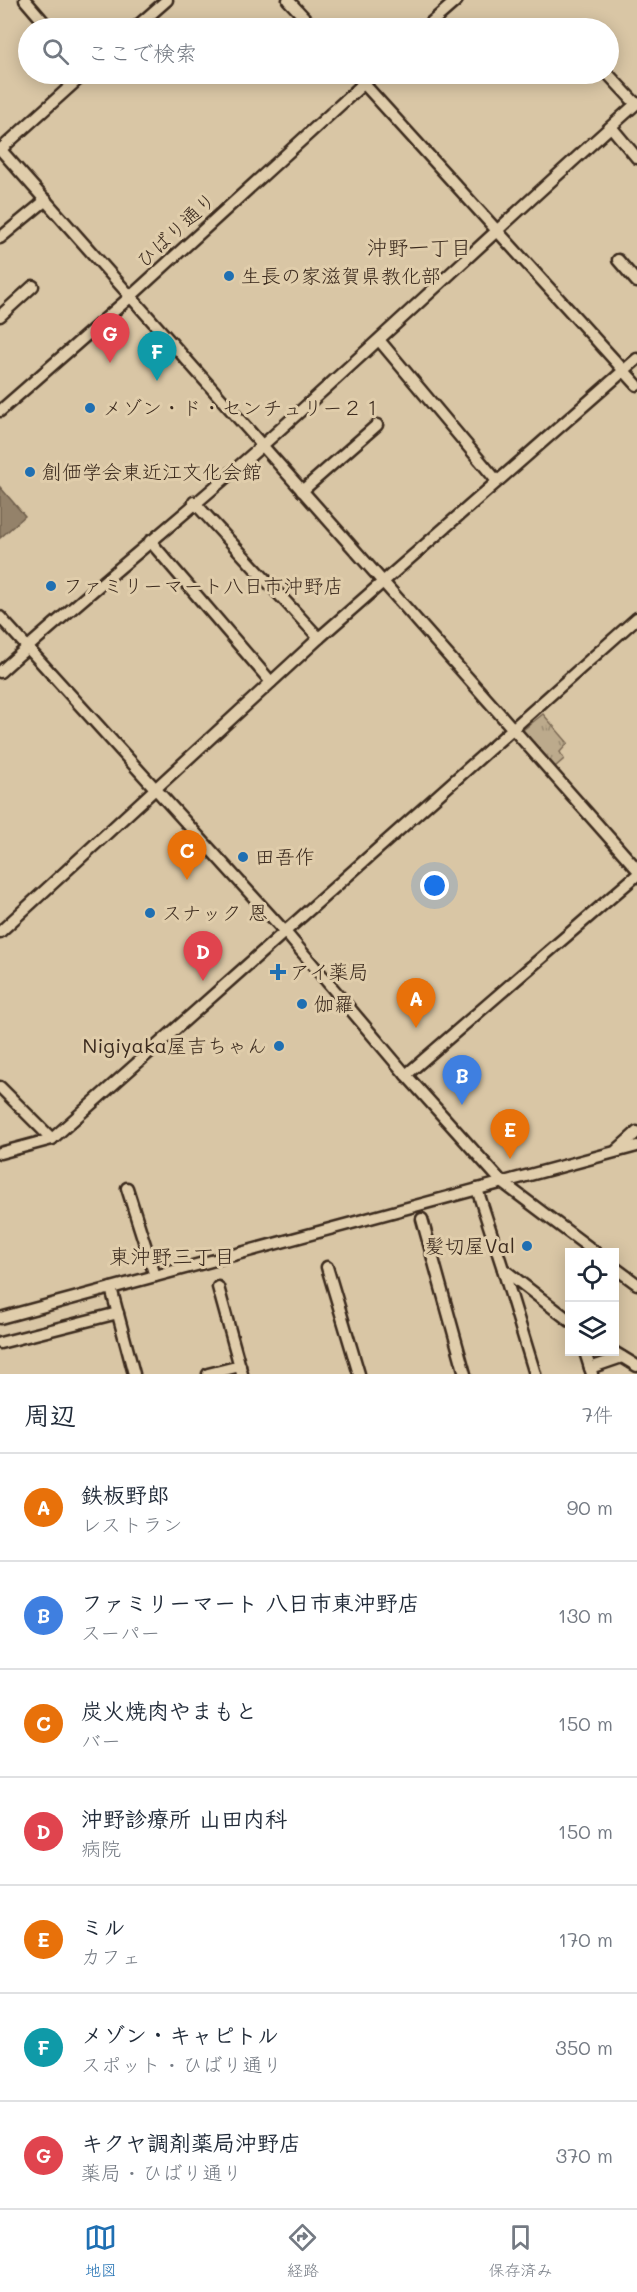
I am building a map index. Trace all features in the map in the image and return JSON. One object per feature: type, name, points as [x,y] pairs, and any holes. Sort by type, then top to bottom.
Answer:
[{"type":"street","points":[[25,0],[40,18]]},
{"type":"street","points":[[146,18],[167,0]]},
{"type":"street","points":[[288,0],[305,18]]},
{"type":"street","points":[[436,18],[457,0]]},
{"type":"street","points":[[73,84],[0,150],[637,869]]},
{"type":"street","name":"ひばり通り","points":[[1,409],[129,298],[362,84]]},
{"type":"street","points":[[364,84],[637,385]]},
{"type":"street","points":[[0,672],[194,502],[262,446],[495,230],[612,128],[636,104],[617,84]]},
{"type":"street","points":[[612,128],[637,158]]},
{"type":"street","points":[[0,238],[46,200]]},
{"type":"street","points":[[618,260],[637,282]]},
{"type":"street","points":[[0,316],[33,286]]},
{"type":"street","points":[[379,339],[497,481]]},
{"type":"street","points":[[0,932],[319,638],[637,359]]},
{"type":"street","points":[[302,491],[377,425]]},
{"type":"street","points":[[194,502],[319,638]]},
{"type":"street","points":[[150,542],[271,682]]},
{"type":"street","points":[[0,617],[286,933],[406,1075],[502,1182],[590,1248]]},
{"type":"street","points":[[0,1153],[52,1139],[637,618]]},
{"type":"street","points":[[406,1075],[637,875]]},
{"type":"street","points":[[0,1087],[52,1139]]},
{"type":"street","points":[[615,1151],[637,1132]]},
{"type":"street","points":[[0,1318],[637,1146]]},
{"type":"street","points":[[127,1188],[155,1276]]},
{"type":"street","points":[[477,1189],[535,1374]]},
{"type":"street","points":[[422,1219],[465,1374]]},
{"type":"street","points":[[327,1267],[360,1374]]},
{"type":"street","points":[[503,1269],[565,1317]]},
{"type":"street","points":[[619,1270],[637,1284]]},
{"type":"street","points":[[208,1374],[241,1370],[218,1287]]},
{"type":"street","points":[[111,1288],[134,1374]]},
{"type":"street","points":[[0,1343],[117,1312]]},
{"type":"street","points":[[619,1355],[637,1366]]},
{"type":"street","points":[[586,1356],[591,1371],[615,1356]]},
{"type":"green space","points":[[543,714],[568,743],[560,752],[564,759],[555,767],[523,730]]},
{"type":"shaded area","points":[[0,487],[25,516],[0,538]]},
{"type":"place","name":"生長の家滋賀県教化部","points":[[229,276]]},
{"type":"place","name":"キクヤ調剤薬局沖野店","points":[[110,363]]},
{"type":"place","name":"メゾン・キャピトル","points":[[157,381]]},
{"type":"place","name":"メゾン・ド・センチュリー２１","points":[[90,408]]},
{"type":"place","name":"創価学会東近江文化会館","points":[[30,472]]},
{"type":"place","name":"ファミリーマート八日市沖野店","points":[[51,586]]},
{"type":"place","name":"田吾作","points":[[243,857]]},
{"type":"place","name":"炭火焼肉やまもと","points":[[187,880]]},
{"type":"place","name":"スナック 恩","points":[[150,913]]},
{"type":"place","name":"アイ薬局","points":[[278,972]]},
{"type":"place","name":"沖野診療所 山田内科","points":[[203,981]]},
{"type":"place","name":"伽羅","points":[[302,1004]]},
{"type":"place","name":"鉄板野郎","points":[[416,1028]]},
{"type":"place","name":"Nigiyaka屋吉ちゃん","points":[[279,1046]]},
{"type":"place","name":"ファミリーマート 八日市東沖野店","points":[[462,1105]]},
{"type":"place","name":"ミル","points":[[510,1159]]},
{"type":"place","name":"髪切屋Val","points":[[527,1246]]},
{"type":"district","name":"沖野一丁目","points":[[419,248]]},
{"type":"district","name":"東沖野三丁目","points":[[172,1257]]}]
